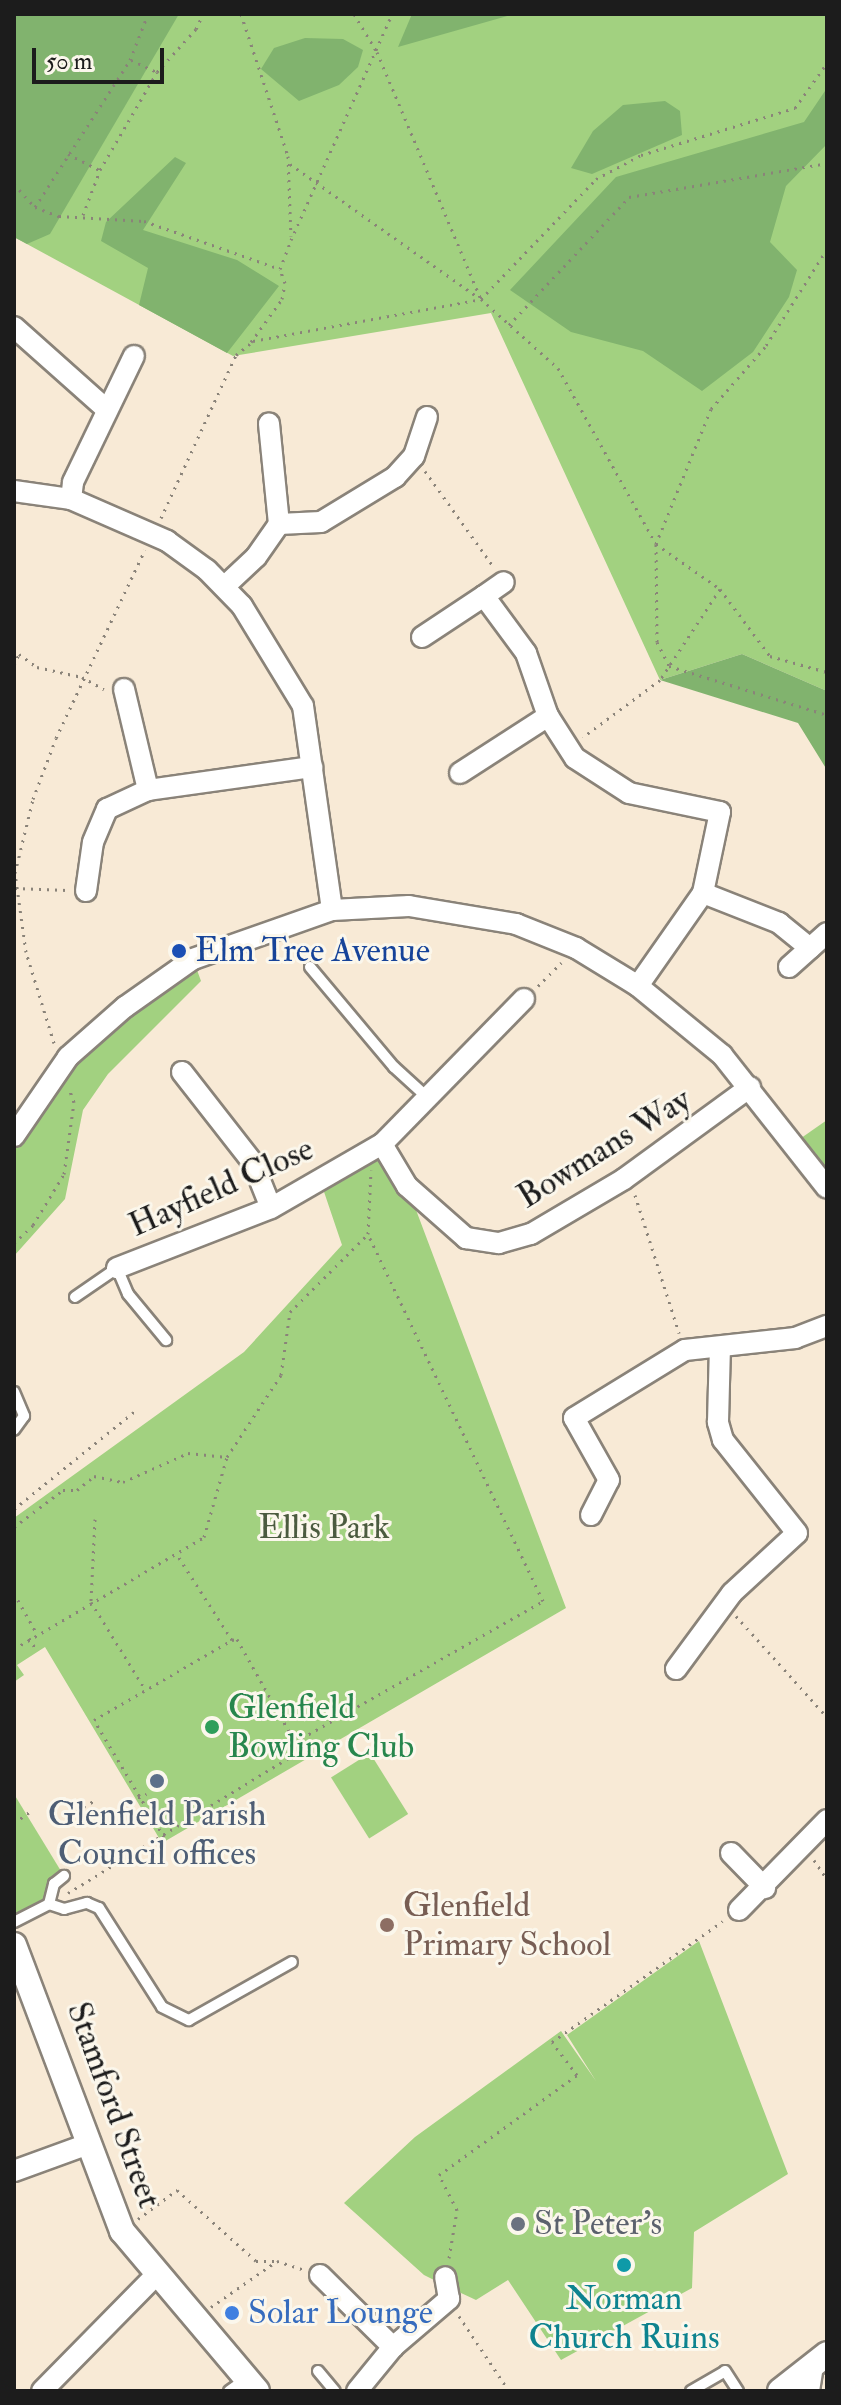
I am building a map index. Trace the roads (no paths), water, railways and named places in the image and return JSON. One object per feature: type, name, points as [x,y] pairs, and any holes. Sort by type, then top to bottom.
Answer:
[{"type":"street","points":[[14,327],[107,410]]},
{"type":"street","points":[[71,499],[73,482],[134,356]]},
{"type":"street","points":[[279,524],[308,525],[345,511],[395,477],[414,456],[427,417]]},
{"type":"street","points":[[225,586],[279,524],[269,423]]},
{"type":"street","points":[[14,491],[71,499],[154,535],[225,586],[303,706],[332,910]]},
{"type":"street","points":[[422,637],[504,582]]},
{"type":"street","points":[[484,596],[526,653],[548,716],[567,748],[592,772],[629,793],[721,805],[703,893],[638,986]]},
{"type":"street","points":[[124,689],[148,790]]},
{"type":"street","points":[[460,773],[548,716]]},
{"type":"street","points":[[86,891],[93,842],[107,809],[148,790],[312,767]]},
{"type":"street","points":[[703,893],[779,923],[810,948]]},
{"type":"street","points":[[14,1136],[22,1106],[61,1066],[125,1007],[193,959],[332,910],[367,905],[453,909],[516,924],[576,948],[638,986],[722,1055],[827,1188]]},
{"type":"street","points":[[789,967],[827,933]]},
{"type":"street","name":"Hayfield Close","points":[[117,1268],[271,1208],[377,1147],[524,999]]},
{"type":"street","points":[[182,1072],[253,1163],[271,1208]]},
{"type":"street","name":"Bowmans Way","points":[[377,1147],[407,1186],[466,1238],[499,1243],[531,1234],[624,1179],[750,1087]]},
{"type":"street","points":[[591,1515],[609,1480],[574,1418],[685,1350],[795,1338],[827,1326]]},
{"type":"street","points":[[676,1669],[732,1593],[797,1533],[723,1440],[718,1422],[720,1347]]},
{"type":"street","points":[[739,1910],[765,1888],[827,1820]]},
{"type":"street","points":[[731,1853],[765,1888]]},
{"type":"street","name":"Stamford Street","points":[[16,1955],[122,2231],[155,2276],[195,2317],[244,2387]]},
{"type":"street","points":[[14,2171],[88,2144]]},
{"type":"street","points":[[320,2275],[393,2347]]},
{"type":"street","points":[[42,2391],[155,2276]]},
{"type":"street","points":[[357,2391],[393,2347],[449,2299],[445,2277]]},
{"type":"street","points":[[780,2391],[820,2360]]},
{"type":"street","points":[[809,2391],[820,2360]]},
{"type":"lane","points":[[310,967],[394,1067],[428,1098]]},
{"type":"lane","points":[[75,1297],[117,1268],[128,1294],[166,1340]]},
{"type":"lane","points":[[14,1392],[24,1416],[14,1430]]},
{"type":"lane","points":[[49,1904],[54,1884],[64,1876]]},
{"type":"lane","points":[[14,1922],[49,1904],[64,1909],[87,1903],[99,1908],[162,2007],[178,2018],[200,2019],[292,1962]]},
{"type":"lane","points":[[318,2371],[335,2391]]},
{"type":"lane","points":[[691,2391],[725,2371],[738,2391]]},
{"type":"place","name":"Elm Tree Avenue","points":[[179,951]]},
{"type":"place","name":"Glenfield Bowling Club","points":[[212,1727]]},
{"type":"place","name":"Glenfield Parish Council offices","points":[[157,1781]]},
{"type":"place","name":"Glenfield Primary School","points":[[387,1925]]},
{"type":"place","name":"St Peter's","points":[[518,2224]]},
{"type":"place","name":"Norman Church Ruins","points":[[624,2265]]},
{"type":"place","name":"Solar Lounge","points":[[232,2313]]},
{"type":"park label","name":"Ellis Park","points":[[324,1528]]}]
